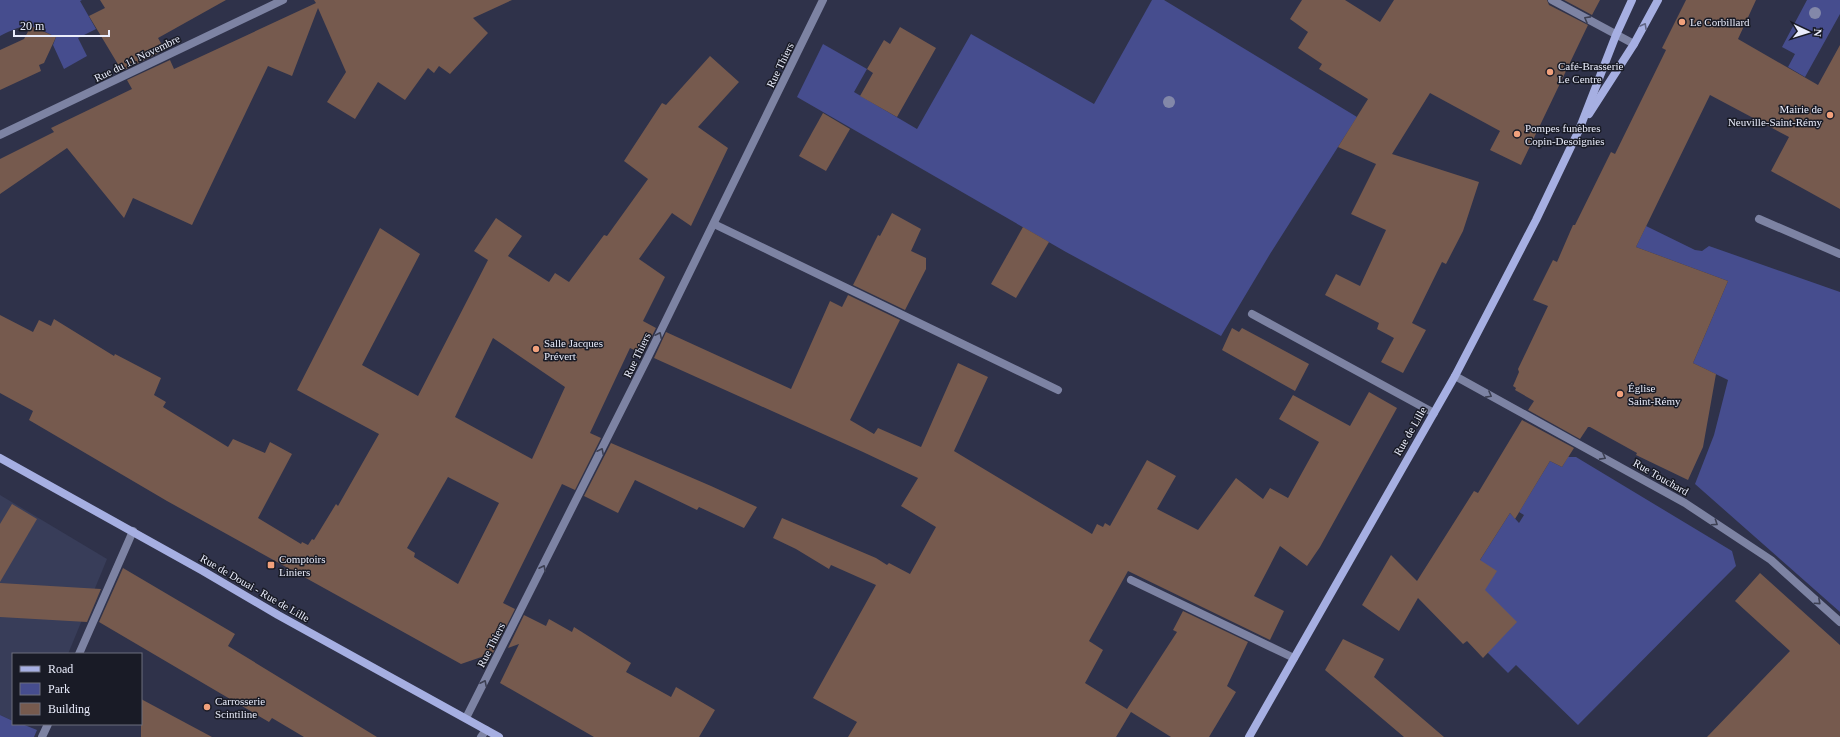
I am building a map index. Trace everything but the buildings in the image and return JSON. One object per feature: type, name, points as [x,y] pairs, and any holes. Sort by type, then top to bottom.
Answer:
[{"type":"main road","name":"Rue de Lille","points":[[1249,737],[1455,376],[1536,220],[1578,130],[1616,35],[1632,0]]},
{"type":"main road","name":"Rue de Lille","points":[[1578,130],[1634,44],[1658,0]]},
{"type":"main road","name":"Rue de Douai - Rue de Lille","points":[[0,458],[133,531],[278,615],[466,718],[484,734],[499,737]]},
{"type":"street","name":"Rue du 11 Novembre","points":[[0,135],[270,3],[283,0]]},
{"type":"street","name":"Rue Thiers","points":[[466,718],[647,359],[823,0]]},
{"type":"street","points":[[1552,0],[1634,44]]},
{"type":"street","points":[[1759,219],[1840,254]]},
{"type":"street","points":[[714,224],[1058,390]]},
{"type":"street","points":[[1252,314],[1434,413]]},
{"type":"street","name":"Rue Touchard","points":[[1455,376],[1685,503],[1771,560],[1840,622]]},
{"type":"street","points":[[79,653],[133,531]]},
{"type":"street","points":[[1131,580],[1294,658]]},
{"type":"street","points":[[42,737],[48,725]]},
{"type":"shaded area","points":[[0,495],[107,559],[68,653],[12,653],[12,721],[0,715]]},
{"type":"green space","points":[[0,0],[82,0],[80,1],[96,29],[78,38],[87,56],[64,69],[53,45],[56,37],[39,29],[28,26],[17,28],[0,36]]},
{"type":"green space","points":[[1152,0],[1164,0],[1357,117],[1270,254],[1221,336],[1066,252],[797,97],[823,44],[867,69],[854,92],[917,129],[971,34],[1094,104]]},
{"type":"green space","points":[[1807,0],[1840,0],[1840,14],[1805,77],[1788,67],[1795,54],[1782,47]]},
{"type":"green space","points":[[1646,226],[1695,250],[1702,251],[1709,246],[1840,292],[1840,612],[1695,484],[1714,435],[1728,380],[1693,363],[1728,281],[1636,247]]},
{"type":"green space","points":[[1568,457],[1576,457],[1732,551],[1736,566],[1578,725],[1516,665],[1508,673],[1488,653],[1484,589],[1480,560],[1510,513],[1519,523],[1524,515],[1519,512],[1550,461],[1562,467]]},
{"type":"green space","points":[[0,715],[12,721],[12,725],[24,725],[37,730],[34,737],[0,737]]},
{"type":"place","name":"Le Corbillard","points":[[1682,22]]},
{"type":"place","name":"Café-Brasserie Le Centre","points":[[1550,72]]},
{"type":"place","name":"Mairie de Neuville-Saint-Rémy","points":[[1830,115]]},
{"type":"place","name":"Pompes funèbres Copin-Desoignies","points":[[1517,134]]},
{"type":"place","name":"Salle Jacques Prévert","points":[[536,349]]},
{"type":"place","name":"Église Saint-Rémy","points":[[1620,394]]},
{"type":"place","name":"Comptoirs Liniers","points":[[271,565]]},
{"type":"place","name":"Carrosserie Scintiline","points":[[207,707]]}]
